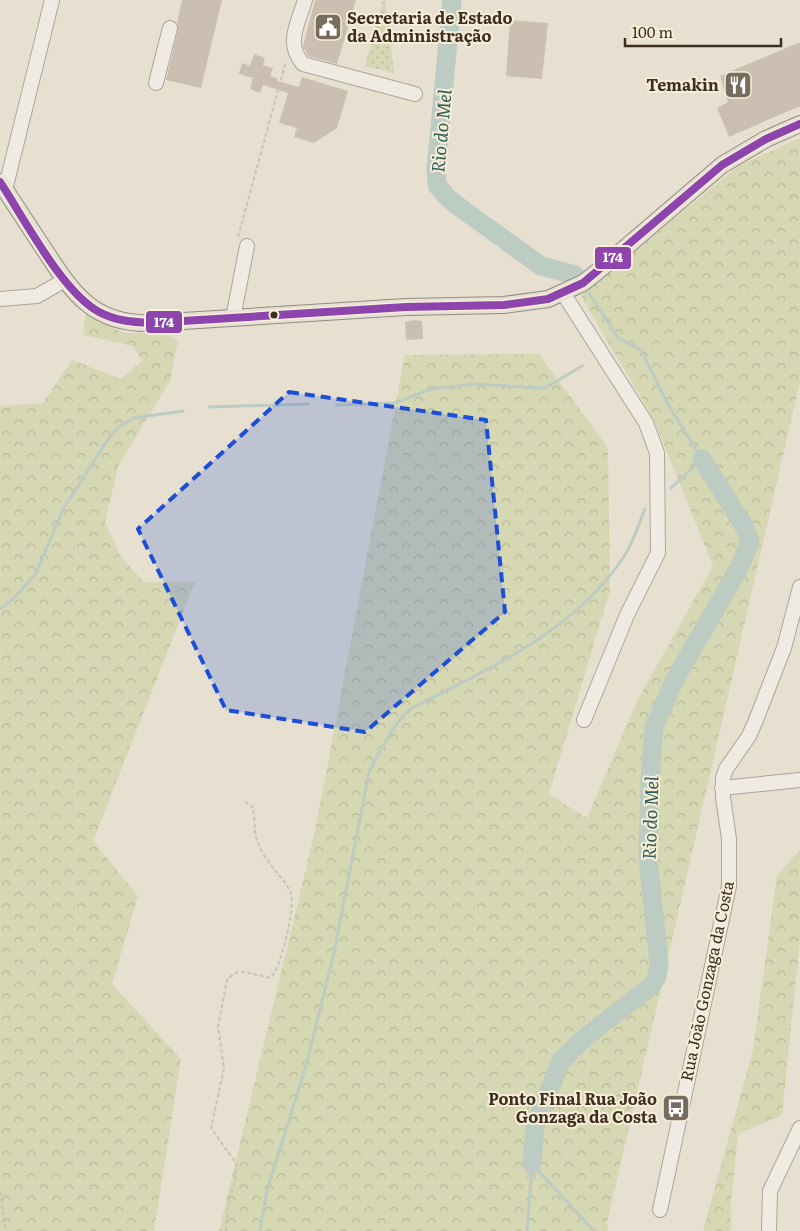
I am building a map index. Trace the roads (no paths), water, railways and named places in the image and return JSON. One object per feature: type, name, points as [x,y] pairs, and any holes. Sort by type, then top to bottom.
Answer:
[{"type":"main road","points":[[3,186],[65,280],[84,302],[95,311],[124,321],[137,323],[406,307],[504,305],[526,303],[563,293],[597,272],[722,165],[759,143],[800,124]]},
{"type":"street","points":[[3,186],[52,0]]},
{"type":"street","points":[[305,0],[292,48],[300,60],[307,66],[352,76],[415,94]]},
{"type":"street","points":[[156,83],[170,28]]},
{"type":"street","points":[[233,318],[242,242]]},
{"type":"street","points":[[0,299],[37,296],[65,280]]},
{"type":"street","points":[[563,293],[646,423],[657,453],[658,553],[627,615],[584,720]]},
{"type":"street","name":"Rua João Gonzaga da Costa","points":[[660,1210],[729,886],[729,839],[722,788],[726,769],[749,736],[781,657],[800,587]]},
{"type":"street","points":[[722,788],[800,780]]},
{"type":"street","points":[[769,1231],[770,1192],[799,1132]]},
{"type":"waterway","name":"Rio do Mel","points":[[452,0],[436,169],[437,185],[448,198],[462,209],[541,266],[575,275]]},
{"type":"waterway","points":[[589,293],[618,338],[641,350],[666,401],[702,459],[671,488]]},
{"type":"waterway","points":[[336,405],[395,403],[431,389],[475,384],[545,388],[582,366]]},
{"type":"waterway","points":[[209,407],[308,404]]},
{"type":"waterway","points":[[0,609],[14,598],[35,575],[64,508],[108,439],[120,426],[134,418],[183,411]]},
{"type":"waterway","name":"Rio do Mel","points":[[532,1164],[535,1126],[561,1061],[582,1040],[651,986],[657,977],[659,964],[648,858],[650,779],[654,727],[675,679],[739,568],[750,542],[744,526],[702,459]]},
{"type":"waterway","points":[[260,1231],[267,1191],[307,1062],[334,953],[369,772],[391,732],[403,716],[412,708],[500,663],[554,628],[579,607],[602,584],[627,553],[645,509]]},
{"type":"waterway","points":[[532,1164],[594,1231]]},
{"type":"waterway","points":[[527,1231],[532,1164]]},
{"type":"place","name":"Secretaria de Estado da Administração","points":[[328,27]]},
{"type":"place","name":"Temakin","points":[[738,85]]},
{"type":"place","name":"Ponto Final Rua João Gonzaga da Costa","points":[[676,1108]]}]
